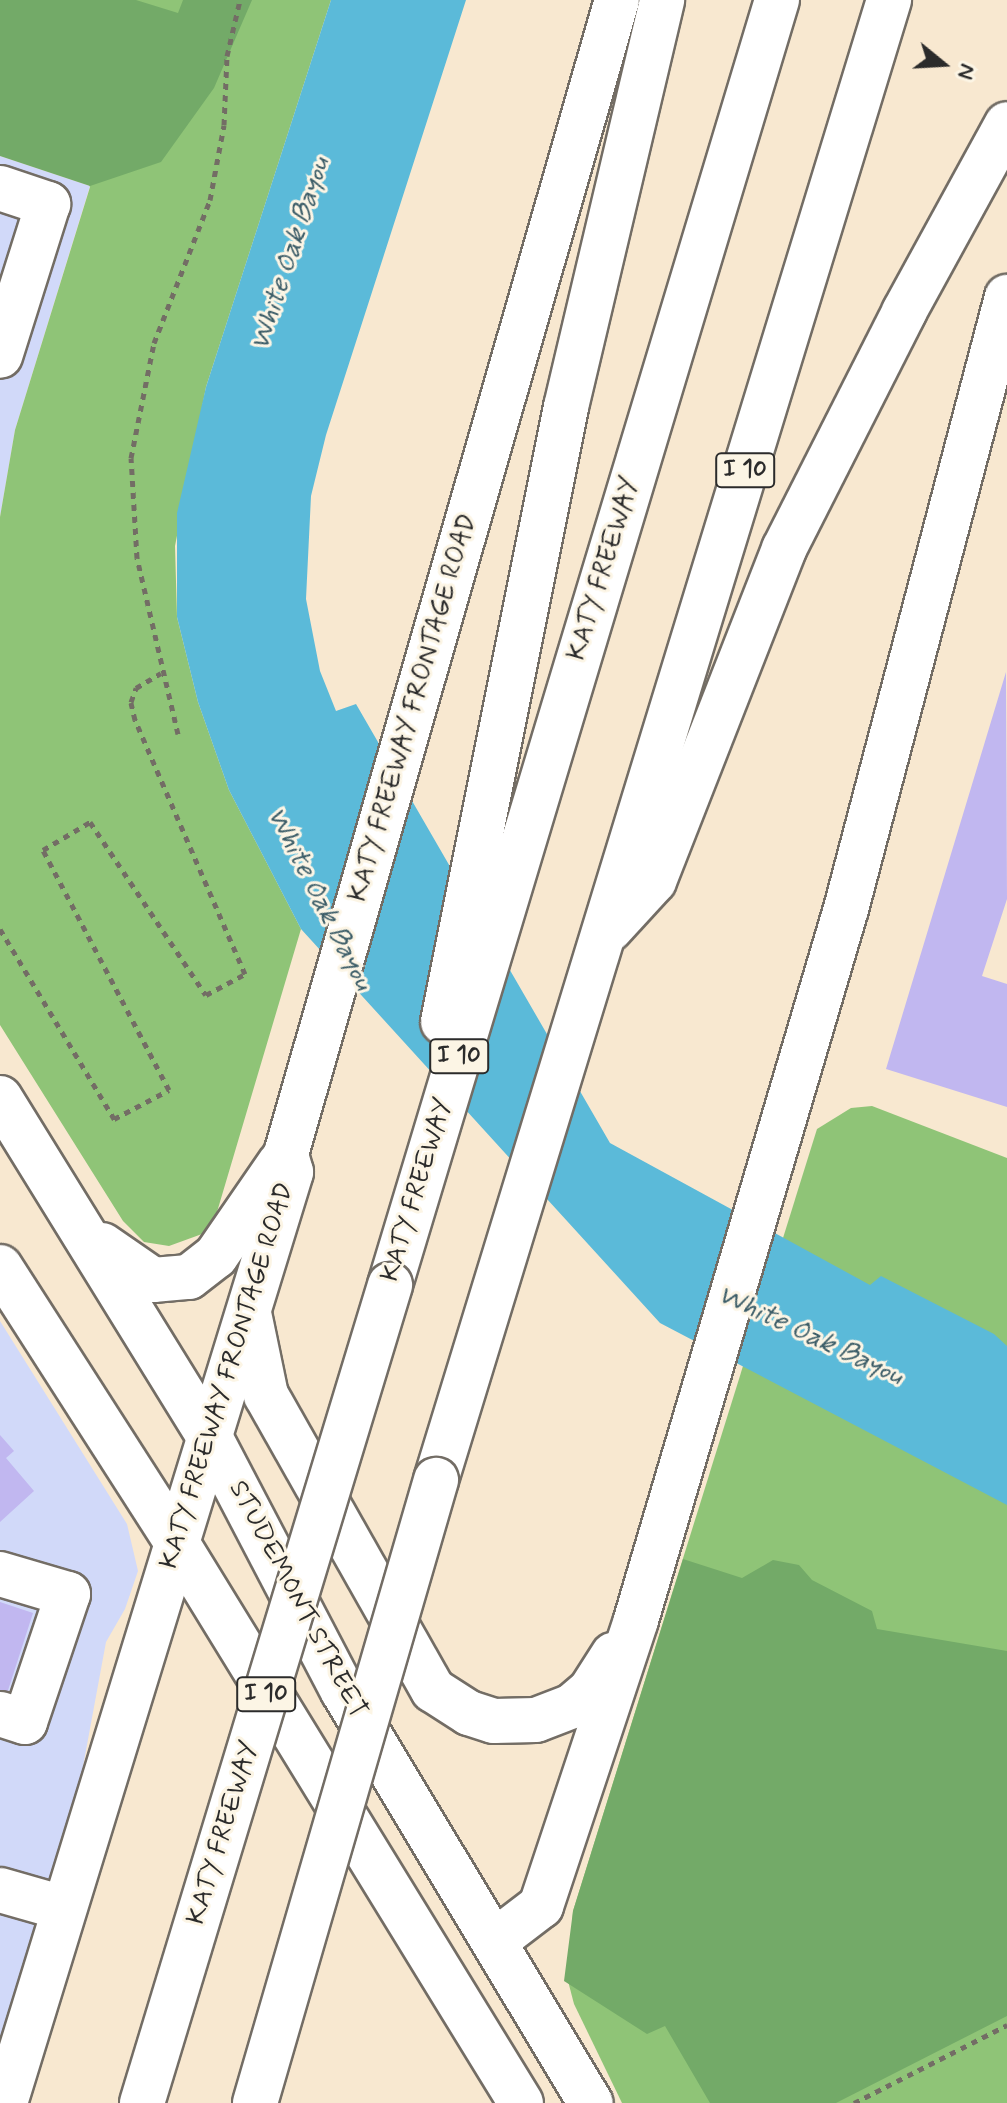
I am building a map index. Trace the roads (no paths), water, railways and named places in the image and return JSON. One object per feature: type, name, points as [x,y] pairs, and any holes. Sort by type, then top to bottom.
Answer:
[{"type":"main road","name":"KATY FREEWAY FRONTAGE ROAD","points":[[5,2103],[291,1172],[286,1154],[617,0]]},
{"type":"main road","points":[[390,1285],[566,407],[662,0]]},
{"type":"main road","name":"KATY FREEWAY","points":[[142,2103],[777,0]]},
{"type":"main road","name":"I 10","points":[[255,2103],[478,1337],[889,0]]},
{"type":"main road","points":[[600,940],[654,881],[784,549],[904,312],[1007,124]]},
{"type":"main road","points":[[0,188],[48,204],[0,356]]},
{"type":"main road","points":[[406,1923],[495,1941],[541,1906],[636,1620],[846,909],[1007,297]]},
{"type":"main road","name":"STUDEMONT STREET","points":[[0,1098],[211,1439],[343,1691],[591,2103]]},
{"type":"main road","points":[[83,1228],[136,1273],[163,1282],[189,1277],[216,1256],[286,1154]]},
{"type":"main road","points":[[0,1267],[177,1543],[406,1923],[521,2103]]},
{"type":"main road","points":[[249,1311],[266,1395],[433,1690],[469,1713],[494,1721],[521,1723],[555,1716],[590,1691],[636,1620]]},
{"type":"main road","points":[[0,1574],[68,1594],[25,1722],[0,1714]]},
{"type":"main road","points":[[0,1890],[63,1908]]},
{"type":"water","name":"White Oak Bayou","points":[[331,0],[466,0],[326,435],[311,496],[306,599],[320,671],[336,711],[356,704],[610,1143],[870,1285],[881,1276],[994,1334],[1007,1346],[1007,1505],[660,1323],[301,929],[229,790],[198,702],[177,617],[177,513],[206,387]]}]
